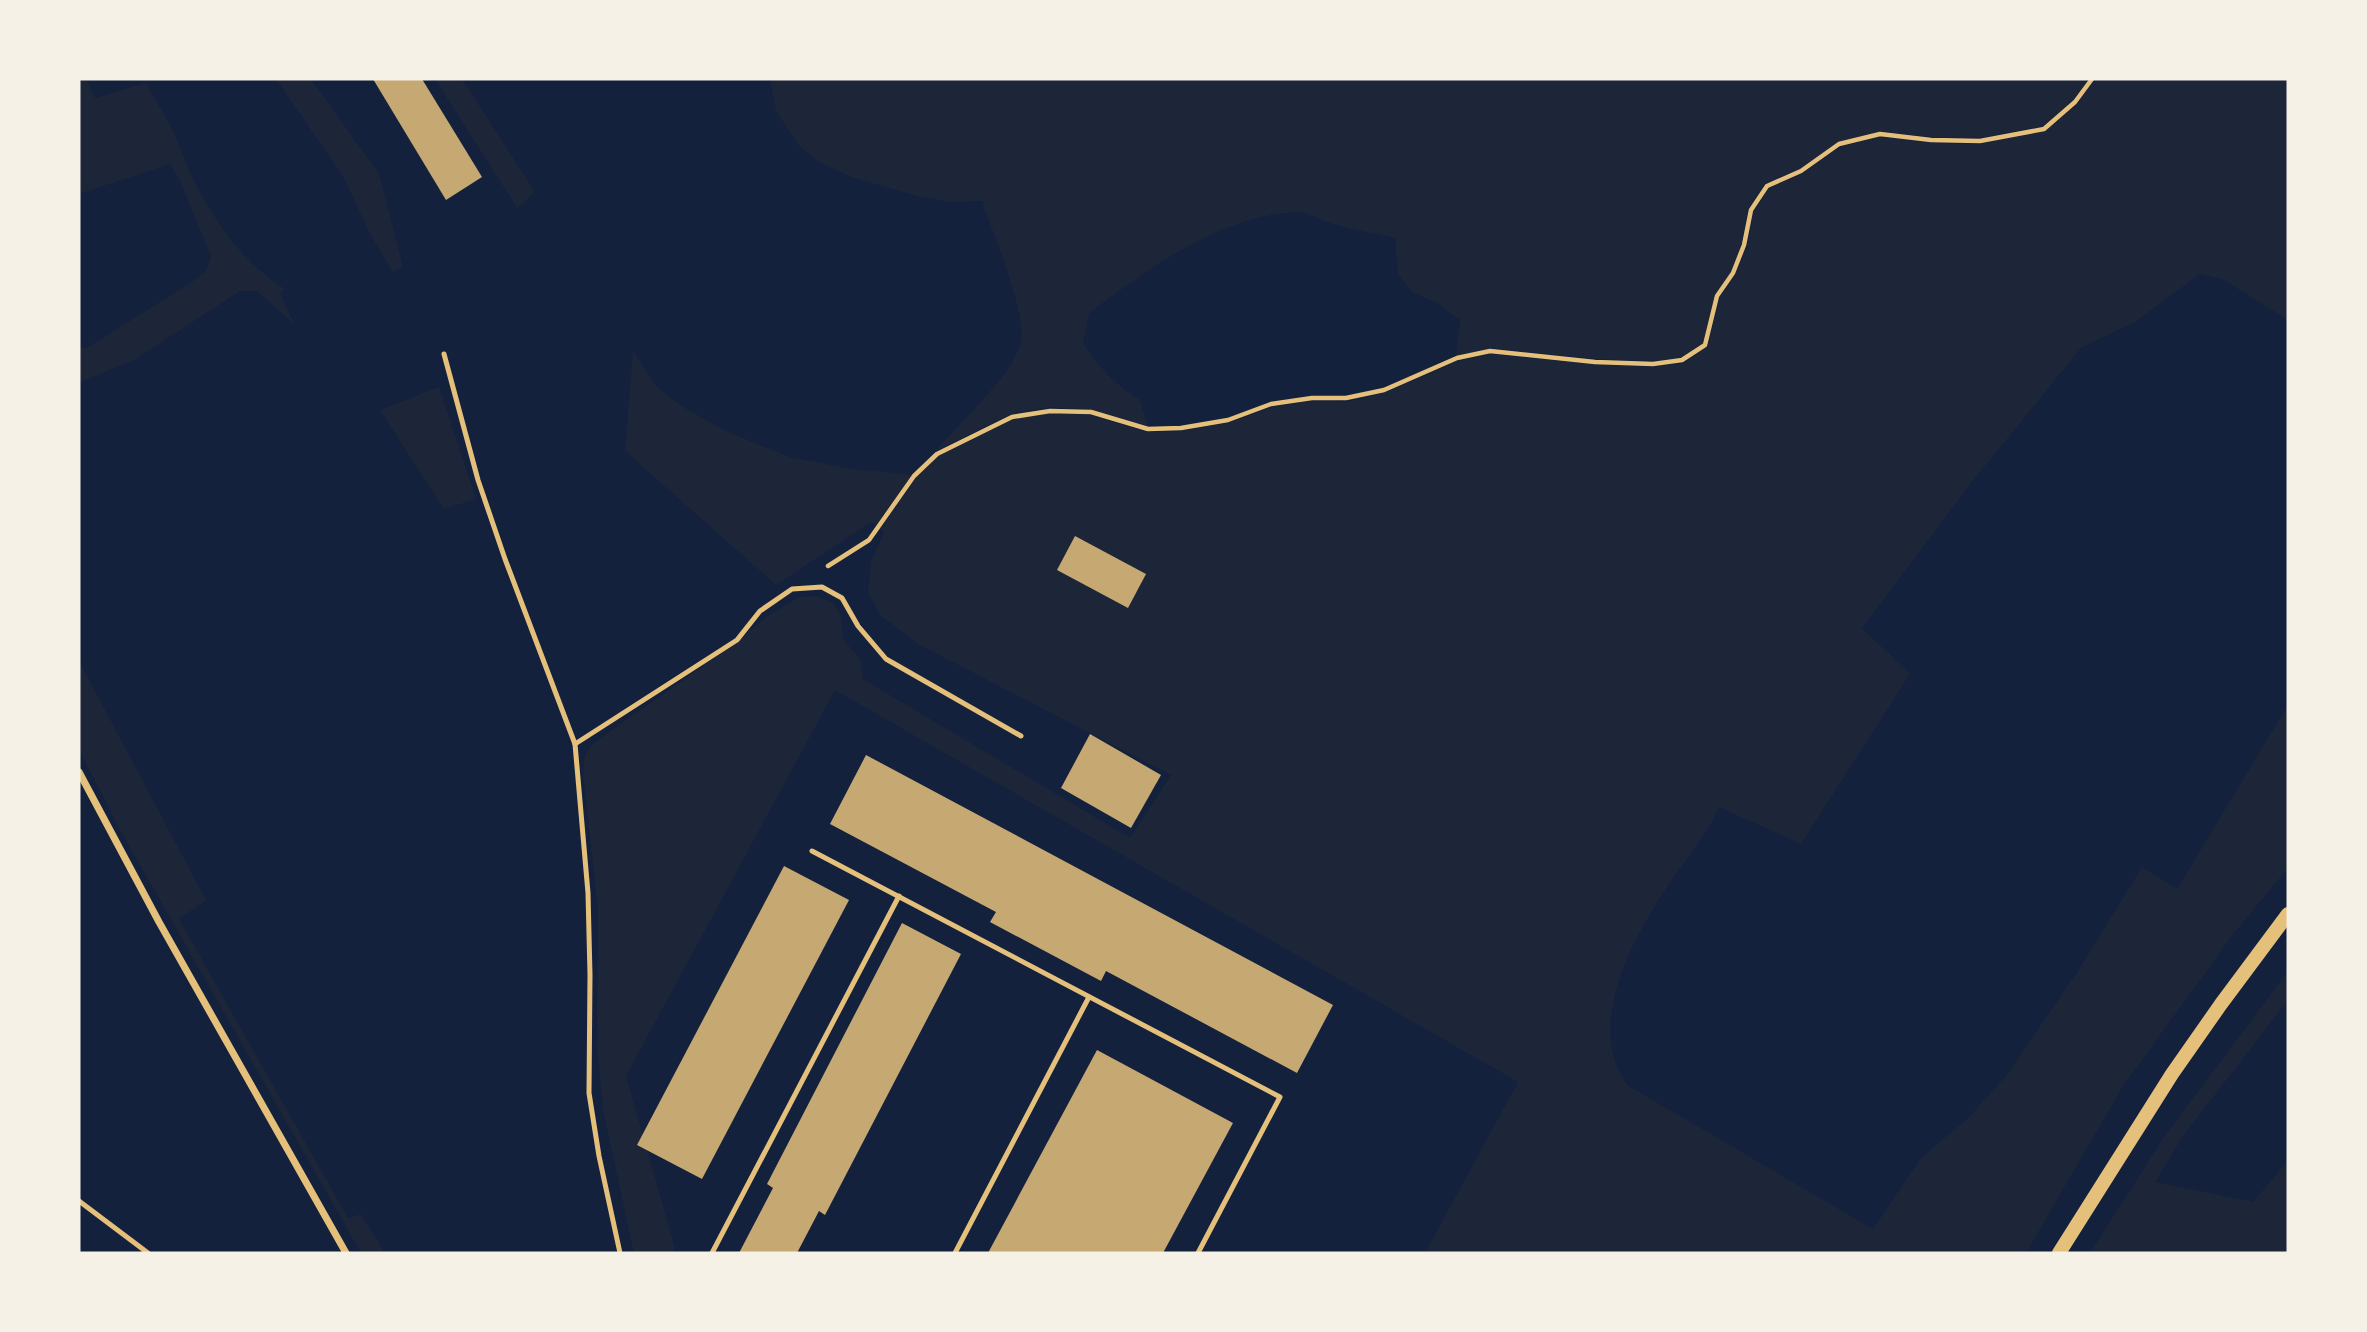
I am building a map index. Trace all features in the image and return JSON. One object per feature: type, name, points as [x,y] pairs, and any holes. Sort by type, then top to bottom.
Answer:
[{"type":"main road","points":[[2059,1253],[2172,1074],[2288,914]]},
{"type":"street","points":[[79,772],[159,922],[346,1253]]},
{"type":"lane","points":[[444,354],[478,480],[575,744],[588,893],[589,1093],[599,1156],[620,1253]]},
{"type":"lane","points":[[575,744],[737,640],[760,611],[792,589],[822,587],[842,598],[858,626],[886,659],[1021,736]]},
{"type":"lane","points":[[812,850],[1280,1097],[1198,1253]]},
{"type":"lane","points":[[712,1253],[899,896]]},
{"type":"lane","points":[[955,1253],[1089,997]]},
{"type":"lane","points":[[79,1202],[148,1253]]},
{"type":"path","points":[[792,589],[869,540],[914,476],[937,454],[1012,417],[1050,411],[1091,412],[1148,429],[1181,428],[1228,420],[1271,404],[1312,398],[1346,398],[1384,390],[1457,358],[1490,351],[1633,364],[1682,360],[1706,345],[1717,296],[1733,273],[1744,246],[1751,210],[1767,186],[1801,172],[1839,145],[1880,134],[1931,140],[1980,141],[2044,129],[2075,102],[2092,79]]},
{"type":"shaded area","points":[[79,79],[87,79],[95,98],[146,83],[172,129],[193,179],[210,210],[243,254],[285,289],[280,293],[294,324],[257,291],[240,291],[134,360],[79,383],[79,348],[88,347],[192,282],[206,271],[211,257],[181,183],[170,164],[79,194]]},
{"type":"shaded area","points":[[276,79],[311,79],[379,174],[403,267],[393,272],[370,234],[344,178]]},
{"type":"shaded area","points":[[435,79],[462,79],[535,192],[517,208]]},
{"type":"shaded area","points":[[770,79],[2089,79],[2073,100],[2043,126],[1980,138],[1879,132],[1838,142],[1799,169],[1765,183],[1748,209],[1741,245],[1731,272],[1715,295],[1703,343],[1681,357],[1652,361],[1595,359],[1490,348],[1456,356],[1460,320],[1439,304],[1412,292],[1398,274],[1395,238],[1328,223],[1302,212],[1268,215],[1240,223],[1187,247],[1089,313],[1083,343],[1122,388],[1139,399],[1148,426],[1091,410],[1049,407],[1011,414],[935,451],[998,382],[1017,353],[1021,341],[1019,311],[1014,292],[982,201],[950,202],[917,196],[852,177],[819,162],[800,147],[776,111]]},
{"type":"shaded area","points":[[2096,79],[2288,79],[2288,320],[2222,279],[2200,274],[2135,322],[2081,348],[1971,483],[1862,628],[1910,674],[1801,844],[1719,807],[1706,832],[1651,912],[1638,936],[1617,986],[1612,1012],[1611,1037],[1615,1061],[1627,1085],[1873,1229],[1921,1158],[1968,1118],[2006,1076],[2078,971],[2142,867],[2177,889],[2288,705],[2288,868],[2234,933],[2123,1086],[2026,1253],[1425,1253],[1518,1082],[835,690],[626,1076],[675,1248],[674,1253],[634,1253],[603,1110],[597,1046],[598,910],[583,773],[585,755],[592,744],[735,644],[765,618],[799,597],[818,596],[834,604],[841,616],[843,639],[860,659],[863,679],[1130,838],[1171,775],[918,644],[880,615],[868,592],[871,561],[884,533],[880,529],[916,478],[939,456],[1013,419],[1050,413],[1090,415],[1148,432],[1181,431],[1228,423],[1272,407],[1312,401],[1347,402],[1384,393],[1458,361],[1491,354],[1653,367],[1684,363],[1708,346],[1720,297],[1736,274],[1747,246],[1754,211],[1768,188],[1802,174],[1840,147],[1880,137],[1931,143],[1981,144],[2045,131],[2077,104]]},
{"type":"shaded area","points":[[633,351],[657,387],[683,407],[728,432],[790,457],[852,469],[912,475],[876,525],[871,522],[776,585],[625,451]]},
{"type":"shaded area","points":[[439,387],[476,499],[444,509],[380,410]]},
{"type":"shaded area","points":[[79,661],[206,900],[179,919],[348,1218],[361,1214],[385,1253],[361,1253],[124,837],[79,750]]},
{"type":"shaded area","points":[[2288,971],[2288,1000],[2183,1136],[2155,1182],[2253,1202],[2288,1161],[2288,1253],[2090,1253],[2164,1137]]},
{"type":"building","points":[[373,79],[422,79],[482,177],[446,200]]},
{"type":"building","points":[[1075,536],[1146,574],[1128,608],[1057,570]]},
{"type":"building","points":[[1090,734],[1161,775],[1131,828],[1061,788]]},
{"type":"building","points":[[866,755],[1333,1005],[1297,1073],[1106,971],[1101,981],[990,922],[996,912],[830,824]]},
{"type":"building","points":[[784,866],[849,900],[702,1179],[637,1145]]},
{"type":"building","points":[[902,923],[961,954],[825,1215],[819,1211],[797,1253],[739,1253],[773,1188],[767,1184]]},
{"type":"building","points":[[1097,1050],[1233,1123],[1163,1253],[988,1253]]}]
